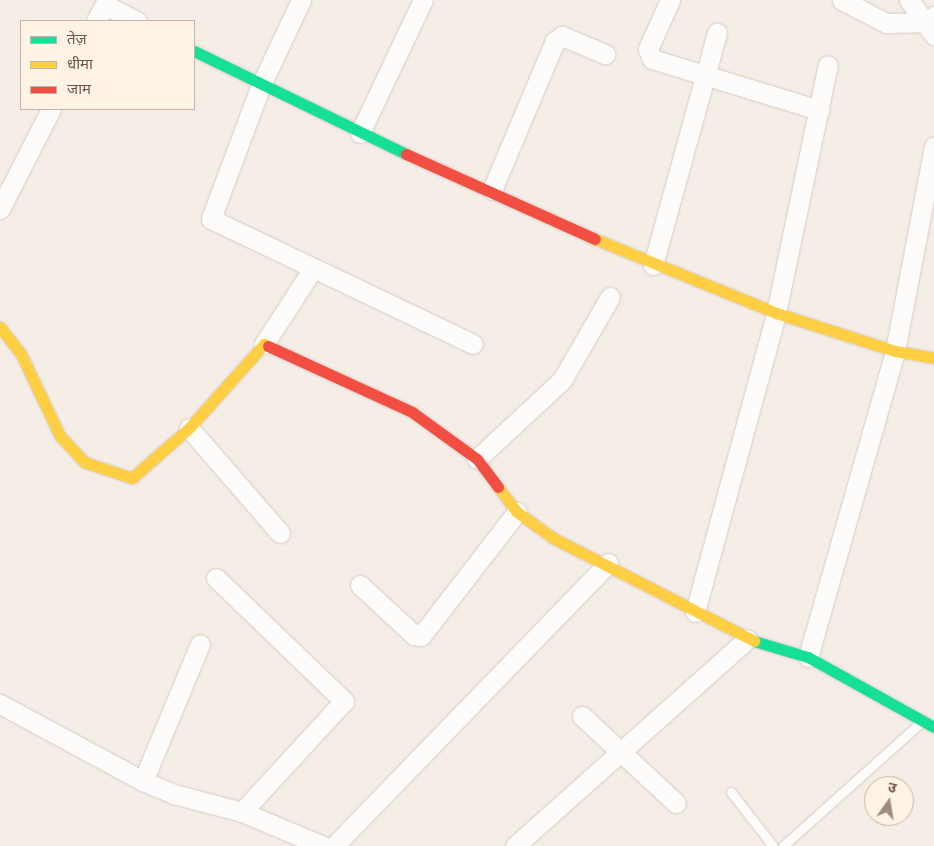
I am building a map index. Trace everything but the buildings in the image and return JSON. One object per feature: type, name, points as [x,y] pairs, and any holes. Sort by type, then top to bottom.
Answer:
[{"type":"street","points":[[301,0],[261,85],[211,219],[312,270],[473,344]]},
{"type":"street","points":[[360,133],[423,0]]},
{"type":"street","points":[[670,0],[648,49],[652,59],[819,110]]},
{"type":"street","points":[[842,0],[886,23],[931,24]]},
{"type":"street","points":[[909,0],[931,24]]},
{"type":"street","points":[[103,9],[134,20]]},
{"type":"street","points":[[653,266],[717,33]]},
{"type":"street","points":[[492,190],[555,42],[562,36],[604,54]]},
{"type":"street","points":[[195,52],[360,133],[492,190],[653,266],[776,313],[895,351],[934,358]]},
{"type":"street","points":[[695,612],[776,313],[828,65]]},
{"type":"street","points":[[0,209],[50,110]]},
{"type":"street","points":[[808,657],[895,351],[928,216],[934,147]]},
{"type":"street","points":[[0,327],[21,354],[50,420],[84,462],[108,474],[132,478],[189,428],[264,344],[312,270]]},
{"type":"street","points":[[477,459],[562,380],[610,297]]},
{"type":"street","points":[[264,344],[412,412],[477,459],[516,512],[553,538],[608,563],[747,639],[808,657],[934,727]]},
{"type":"street","points":[[189,428],[280,533]]},
{"type":"street","points":[[360,585],[414,635],[422,636],[516,512]]},
{"type":"street","points":[[334,846],[608,563]]},
{"type":"street","points":[[216,578],[344,701],[242,812]]},
{"type":"street","points":[[515,846],[747,639]]},
{"type":"street","points":[[142,780],[200,644]]},
{"type":"street","points":[[0,704],[142,780],[174,794],[242,812],[323,846]]},
{"type":"street","points":[[582,716],[676,803]]},
{"type":"lane","points":[[783,846],[923,720]]},
{"type":"lane","points":[[731,792],[773,846]]},
{"type":"traffic: fast","points":[[195,51],[406,154]]},
{"type":"traffic: fast","points":[[754,641],[808,657],[934,727]]},
{"type":"traffic: slow","points":[[595,239],[776,313],[895,351],[934,358]]},
{"type":"traffic: slow","points":[[0,327],[21,354],[60,436],[84,462],[132,478],[189,428],[264,344],[268,346]]},
{"type":"traffic: slow","points":[[498,487],[517,512],[553,538],[754,641]]},
{"type":"traffic: jam","points":[[406,154],[595,239]]},
{"type":"traffic: jam","points":[[268,346],[412,412],[477,459],[498,487]]}]
